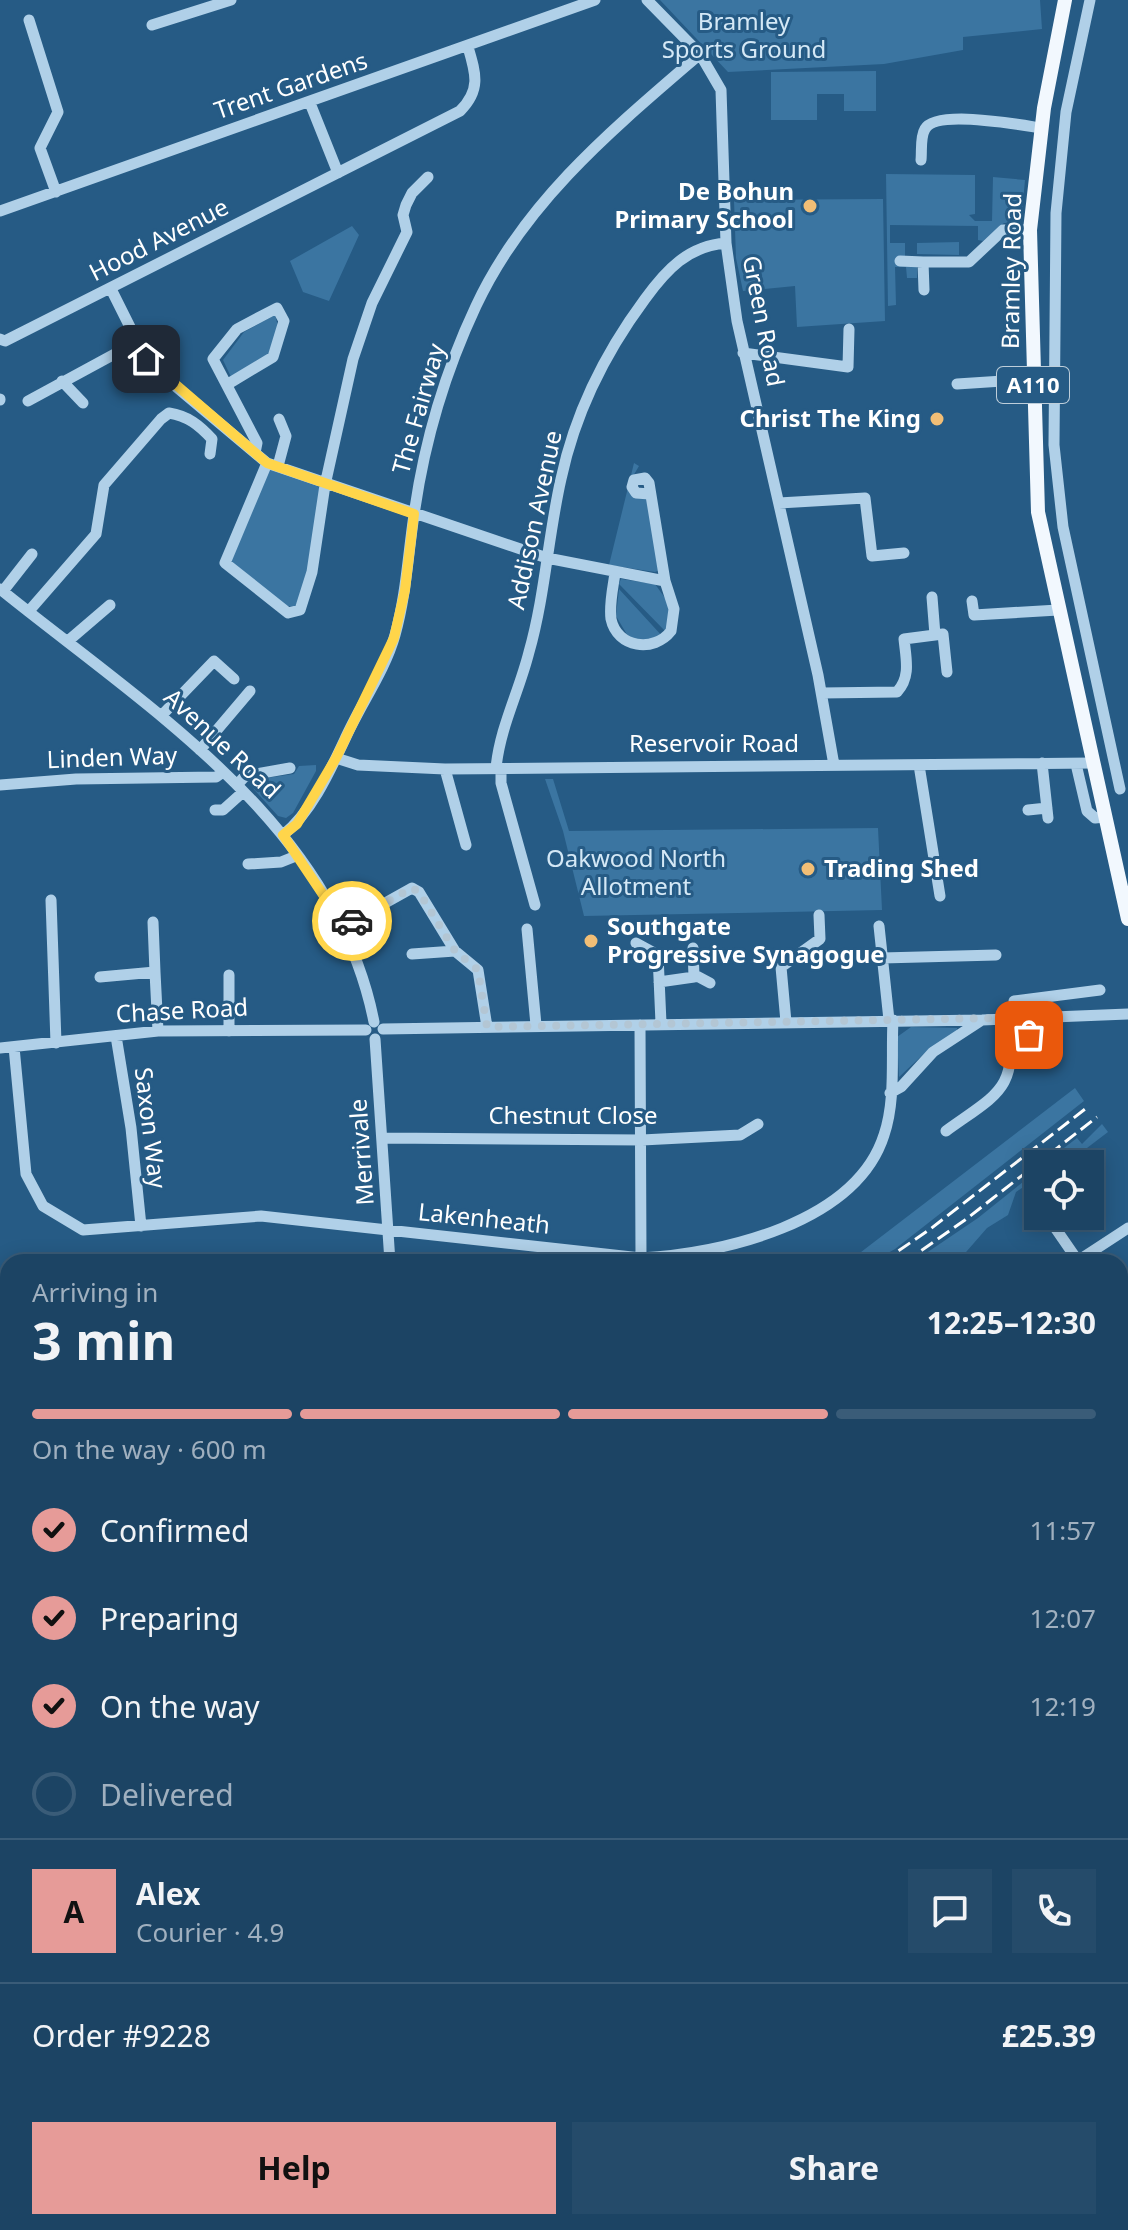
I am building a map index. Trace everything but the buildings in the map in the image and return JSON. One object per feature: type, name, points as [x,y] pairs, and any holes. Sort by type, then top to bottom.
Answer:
[{"type":"main road","name":"Bramley Road","points":[[1066,1],[1044,108],[1030,230],[1040,532],[1128,919]]},
{"type":"street","points":[[152,25],[231,0]]},
{"type":"street","name":"Trent Gardens","points":[[0,211],[595,0]]},
{"type":"street","name":"Green Road","points":[[647,0],[700,54],[721,90],[726,243],[743,353],[822,693],[834,765]]},
{"type":"street","name":"Bramley Road","points":[[1090,0],[1066,112],[1056,213],[1052,367],[1054,445],[1063,527],[1124,788],[1100,793]]},
{"type":"street","points":[[29,20],[58,112],[40,148],[56,192]]},
{"type":"street","name":"Hood Avenue","points":[[0,339],[5,341],[111,289],[460,111],[475,94],[477,77],[468,47]]},
{"type":"street","name":"The Fairway","points":[[283,835],[297,824],[336,758],[394,638],[405,590],[426,446],[447,377],[476,306],[511,243],[557,184],[626,117],[700,54]]},
{"type":"street","points":[[310,103],[338,173]]},
{"type":"street","points":[[1044,108],[1066,112]]},
{"type":"street","points":[[921,160],[925,128],[932,122],[981,119],[1041,128]]},
{"type":"street","points":[[279,419],[286,436],[224,558],[288,613],[300,610],[307,594],[319,541],[325,485],[353,359],[372,303],[407,232],[403,215],[406,205],[412,193],[428,177]]},
{"type":"street","points":[[900,261],[969,262],[1003,230],[1030,230]]},
{"type":"street","name":"Addison Avenue","points":[[535,905],[501,783],[499,740],[530,652],[570,448],[583,406],[614,341],[660,279],[679,260],[701,247],[726,243]]},
{"type":"street","points":[[923,262],[924,290]]},
{"type":"street","points":[[28,401],[122,350],[132,340],[132,331],[111,289]]},
{"type":"street","points":[[228,384],[273,357],[284,321],[277,308],[237,329],[213,359],[257,443],[255,453]]},
{"type":"street","points":[[743,353],[848,367],[849,329]]},
{"type":"street","points":[[135,344],[155,369],[272,465],[547,558],[665,581]]},
{"type":"street","points":[[957,384],[1033,373],[1052,367]]},
{"type":"street","points":[[62,381],[83,403]]},
{"type":"street","points":[[29,611],[96,534],[104,485],[161,419],[169,413],[183,415],[200,426],[212,439],[210,454]]},
{"type":"street","points":[[615,573],[612,621],[621,636],[643,646],[659,643],[671,631],[674,609],[665,581],[650,494]]},
{"type":"street","points":[[779,503],[865,498],[872,556],[904,553]]},
{"type":"street","points":[[1040,532],[1063,527]]},
{"type":"street","points":[[2,590],[32,554]]},
{"type":"street","name":"Avenue Road","points":[[2,590],[162,715],[223,772],[283,835],[344,926],[375,1030]]},
{"type":"street","points":[[932,597],[935,635]]},
{"type":"street","points":[[972,601],[974,615],[1058,610]]},
{"type":"street","points":[[68,641],[110,605]]},
{"type":"street","points":[[822,693],[897,692],[907,674],[904,639],[943,634],[947,672]]},
{"type":"street","points":[[162,715],[214,661],[234,679]]},
{"type":"street","points":[[200,750],[250,691]]},
{"type":"street","name":"Reservoir Road","points":[[336,758],[358,765],[445,769],[1093,763]]},
{"type":"street","points":[[1028,810],[1047,813],[1042,763]]},
{"type":"street","name":"Bramley Road","points":[[1076,764],[1087,811],[1095,818],[1105,817]]},
{"type":"street","points":[[919,765],[940,896]]},
{"type":"street","points":[[215,810],[223,810],[240,789],[245,776],[290,768]]},
{"type":"street","points":[[445,769],[466,845]]},
{"type":"street","name":"Linden Way","points":[[0,785],[76,779],[216,777],[223,772]]},
{"type":"street","points":[[248,864],[281,862],[296,856]]},
{"type":"street","points":[[344,926],[412,888],[419,892],[455,951],[478,970],[487,1027]]},
{"type":"street","points":[[51,900],[56,1043]]},
{"type":"street","points":[[786,1022],[781,967],[820,939],[819,915]]},
{"type":"street","points":[[153,922],[158,1031]]},
{"type":"street","name":"Lakenheath","points":[[699,1254],[778,1229],[829,1202],[869,1167],[884,1136],[890,1093],[891,1020],[879,926]]},
{"type":"street","points":[[527,929],[536,1025]]},
{"type":"street","points":[[636,943],[658,955],[661,1023]]},
{"type":"street","points":[[693,948],[695,975]]},
{"type":"street","points":[[412,954],[455,951]]},
{"type":"street","points":[[882,958],[996,955]]},
{"type":"street","points":[[100,977],[155,972]]},
{"type":"street","points":[[229,975],[229,1031]]},
{"type":"street","points":[[659,982],[682,981],[695,975]]},
{"type":"street","points":[[695,975],[710,983]]},
{"type":"street","points":[[946,1131],[1002,1087],[1011,1067],[1010,1035],[1014,1001],[1100,990]]},
{"type":"street","name":"Chase Road","points":[[0,1048],[158,1031],[982,1020],[1128,1014]]},
{"type":"street","points":[[1010,1035],[1048,1035],[1048,1017]]},
{"type":"street","points":[[890,1093],[901,1087],[933,1052],[982,1020]]},
{"type":"street","points":[[640,1025],[641,1254]]},
{"type":"street","name":"Merrivale","points":[[375,1030],[390,1254]]},
{"type":"street","name":"Saxon Way","points":[[116,1036],[131,1128],[141,1226]]},
{"type":"street","name":"Lakenheath","points":[[14,1047],[26,1174],[43,1206],[83,1230],[261,1216],[604,1254]]},
{"type":"street","name":"Chestnut Close","points":[[384,1138],[642,1140],[740,1135],[758,1124]]},
{"type":"street","points":[[1089,1254],[1128,1228]]},
{"type":"street","points":[[1056,1230],[1072,1254]]},
{"type":"green space","name":"Bramley Sports Ground","points":[[660,0],[1040,0],[1042,29],[963,37],[963,50],[884,64],[728,72]]},
{"type":"green space","points":[[876,71],[876,111],[844,111],[844,94],[817,94],[817,120],[771,120],[771,72]]},
{"type":"green space","points":[[886,174],[975,175],[975,214],[969,215],[975,221],[992,221],[993,177],[1025,180],[1021,223],[1004,223],[983,241],[978,240],[978,226],[890,225],[890,243],[905,243],[905,260],[917,266],[917,278],[907,278],[906,267],[895,267],[896,305],[888,306]]},
{"type":"green space","points":[[883,199],[885,321],[797,327],[795,286],[743,291],[736,258],[734,200]]},
{"type":"green space","points":[[352,226],[359,235],[329,301],[303,292],[290,261]]},
{"type":"green space","points":[[959,242],[959,255],[917,254],[917,243]]},
{"type":"green space","points":[[275,315],[278,326],[269,357],[231,377],[223,360],[244,332]]},
{"type":"green space","points":[[634,463],[639,466],[629,483]]},
{"type":"green space","points":[[268,469],[315,483],[321,490],[307,581],[295,607],[286,606],[234,567],[231,559]]},
{"type":"green space","points":[[629,483],[647,498],[660,570],[655,572],[609,565]]},
{"type":"green space","points":[[621,579],[655,584],[670,605],[667,633],[619,584]]},
{"type":"green space","points":[[619,589],[663,637],[651,643],[629,638],[616,616]]},
{"type":"green space","points":[[316,765],[316,771],[293,813],[286,818],[278,816],[250,785],[252,780],[294,774],[299,766]]},
{"type":"green space","name":"Oakwood North Allotment","points":[[545,779],[553,779],[569,831],[878,828],[882,910],[584,916],[563,831]]},
{"type":"green space","points":[[911,1027],[957,1028],[957,1031],[928,1050],[899,1077],[897,1037]]},
{"type":"green space","points":[[1075,1088],[1084,1101],[895,1249],[886,1254],[858,1254]]},
{"type":"green space","points":[[1102,1124],[1108,1132],[1084,1150],[1061,1150],[1077,1138],[1082,1144]]},
{"type":"green space","points":[[1024,1181],[1024,1187],[1016,1192],[1008,1215],[987,1228],[964,1254],[925,1254],[978,1218]]},
{"type":"railway","points":[[894,1254],[1089,1106]]},
{"type":"railway","points":[[916,1254],[1097,1117]]},
{"type":"way so far","points":[[352,921],[398,893],[412,888],[419,892],[455,951],[478,970],[487,1027],[1008,1018],[1010,1035],[1029,1035]]},
{"type":"place","name":"De Bohun Primary School","points":[[810,206]]},
{"type":"place","name":"Christ The King","points":[[937,419]]},
{"type":"place","name":"Trading Shed","points":[[808,869]]},
{"type":"place","name":"Southgate Progressive Synagogue","points":[[591,941]]},
{"type":"route","points":[[146,359],[267,463],[414,514],[405,590],[394,638],[336,758],[297,824],[283,835],[344,926],[352,921]]}]
